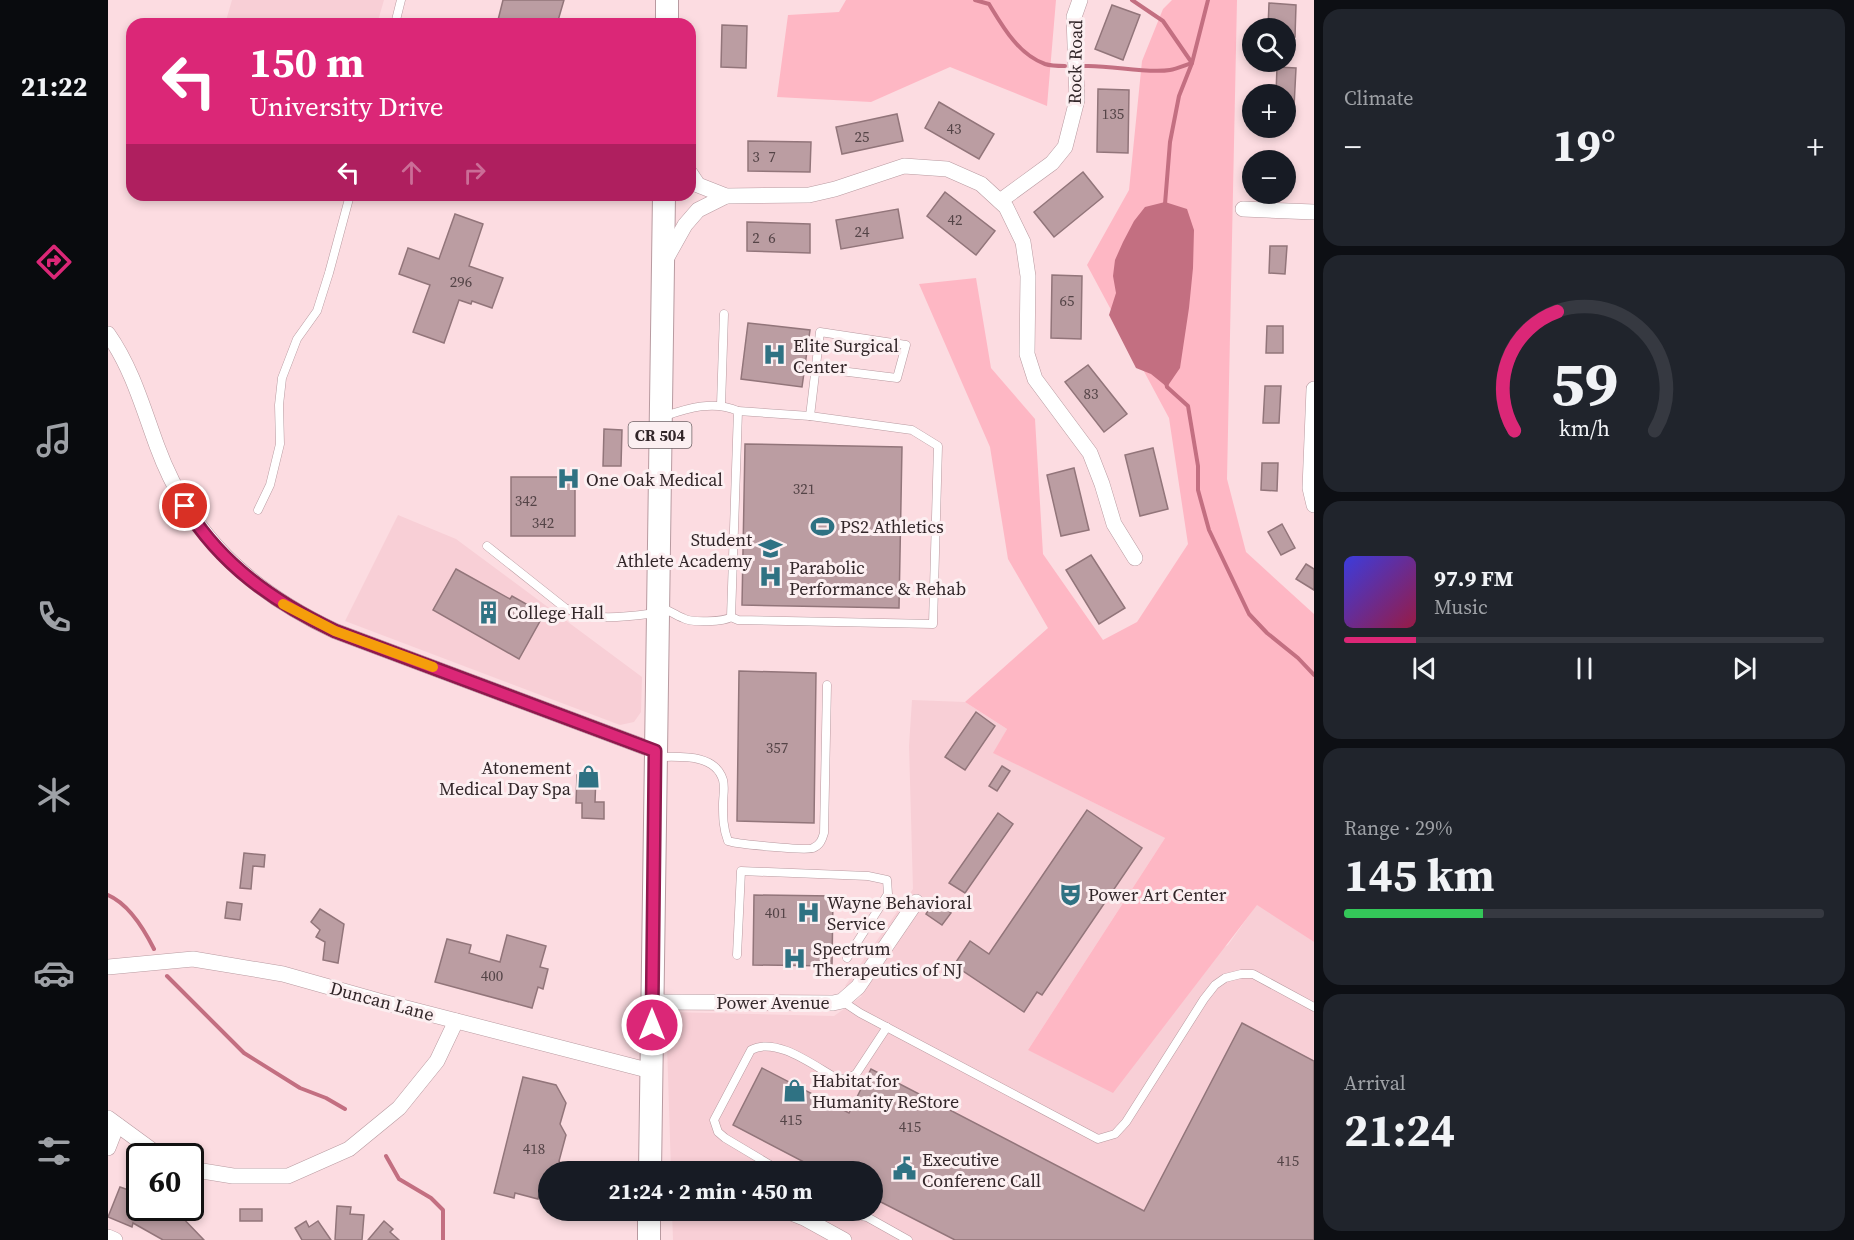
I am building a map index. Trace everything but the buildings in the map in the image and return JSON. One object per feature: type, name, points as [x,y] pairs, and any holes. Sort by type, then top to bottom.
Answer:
[{"type":"main road","points":[[667,0],[667,18]]},
{"type":"main road","name":"CR 504","points":[[650,1161],[664,201]]},
{"type":"main road","points":[[649,1221],[649,1240]]},
{"type":"street","name":"Rock Road","points":[[1000,201],[1052,163],[1065,147],[1077,100],[1074,17],[1080,0]]},
{"type":"street","points":[[696,182],[726,196],[808,195],[835,189],[904,166],[947,169],[981,184],[1006,207],[1023,242],[1028,276],[1027,354],[1035,379],[1090,453],[1114,524],[1135,558]]},
{"type":"street","points":[[663,263],[684,225],[698,210],[726,196]]},
{"type":"street","points":[[1243,209],[1314,212]]},
{"type":"street","points":[[108,334],[127,367],[142,401],[177,493],[210,541],[254,583],[288,607],[335,631],[655,754]]},
{"type":"street","points":[[1314,389],[1310,488],[1314,506]]},
{"type":"street","name":"Power Avenue","points":[[652,1002],[833,1003],[842,1000],[858,987],[916,902]]},
{"type":"street","name":"Duncan Lane","points":[[108,967],[193,959],[232,964],[283,974],[651,1071]]},
{"type":"street","points":[[204,1171],[233,1176],[288,1176],[349,1149],[399,1108],[437,1061],[456,1021]]},
{"type":"street","points":[[108,1148],[112,1121],[142,1143]]},
{"type":"street","points":[[817,1221],[844,1240]]},
{"type":"street","points":[[108,1237],[115,1240]]},
{"type":"lane","points":[[396,18],[401,0]]},
{"type":"lane","points":[[258,510],[270,485],[280,444],[279,405],[282,378],[297,339],[316,311],[329,273],[347,201]]},
{"type":"lane","points":[[721,405],[724,314]]},
{"type":"lane","points":[[810,416],[820,332],[906,345],[897,378],[816,368]]},
{"type":"lane","points":[[487,546],[565,608],[584,616],[622,618],[657,610],[674,612],[684,619],[723,621],[731,617],[738,620],[933,624],[938,446],[912,430],[810,416],[738,411],[721,405],[687,409],[660,417]]},
{"type":"lane","points":[[731,617],[738,411]]},
{"type":"lane","points":[[655,754],[710,762],[719,771],[723,783],[723,830],[728,841],[735,844],[806,850],[815,848],[822,841],[824,833],[827,685]]},
{"type":"lane","points":[[737,956],[741,871],[868,876],[887,880],[888,894],[847,958]]},
{"type":"lane","points":[[842,1000],[887,1028],[1098,1139],[1115,1134],[1126,1122],[1204,999],[1215,985],[1225,978],[1240,974],[1253,974],[1314,1007]]},
{"type":"lane","points":[[764,1161],[725,1138],[715,1127],[714,1120],[751,1050],[768,1045],[779,1047],[836,1078],[846,1079],[856,1074],[887,1028]]},
{"type":"lane","points":[[874,1221],[907,1240]]},
{"type":"shaded area","points":[[232,0],[384,0],[379,18],[227,18]]},
{"type":"shaded area","points":[[846,0],[1056,0],[1047,106],[950,67],[871,102],[777,97],[788,15],[839,12]]},
{"type":"shaded area","points":[[1172,0],[1237,0],[1227,479],[1246,552],[1314,614],[1314,942],[1257,905],[1113,1093],[1028,1050],[1165,838],[993,753],[1007,729],[965,702],[1048,628],[1008,559],[990,447],[919,284],[976,278],[991,368],[1035,419],[1043,554],[1103,640],[1137,622],[1188,544],[1169,418],[1087,265],[1129,190],[1142,61],[1163,9]]},
{"type":"shaded area","points":[[1165,202],[1187,209],[1194,230],[1189,308],[1180,368],[1167,387],[1151,374],[1136,368],[1109,315],[1116,293],[1113,276],[1115,260],[1123,242],[1134,221],[1145,207]]},
{"type":"shaded area","points":[[398,515],[456,539],[642,677],[641,712],[634,722],[620,725],[345,621]]},
{"type":"shaded area","points":[[912,700],[965,702],[1007,729],[994,753],[1165,838],[1028,1050],[1228,945],[1257,904],[1314,942],[1314,1240],[673,1240],[672,1221],[883,1221],[883,1161],[671,1161],[666,1012],[834,1016],[862,996],[845,986],[913,889],[909,746]]},
{"type":"waterway","points":[[975,0],[989,4],[1012,39],[1027,54],[1045,64],[1065,66]]},
{"type":"waterway","points":[[1132,0],[1163,21],[1192,63],[1179,96],[1170,142],[1165,204]]},
{"type":"waterway","points":[[1085,66],[1161,71],[1192,63],[1208,0]]},
{"type":"waterway","points":[[1166,382],[1167,387],[1188,406],[1198,466],[1198,490],[1209,530],[1249,614],[1314,675]]},
{"type":"waterway","points":[[108,895],[123,904],[141,925],[154,949]]},
{"type":"waterway","points":[[167,976],[244,1053],[300,1088],[326,1098],[345,1109]]},
{"type":"waterway","points":[[386,1156],[399,1179],[431,1198],[443,1210],[443,1240]]},
{"type":"slow traffic","points":[[283,604],[306,618],[335,631],[433,667]]},
{"type":"place","name":"Elite Surgical Center","points":[[775,355]]},
{"type":"place","name":"One Oak Medical","points":[[568,479]]},
{"type":"place","name":"PS2 Athletics","points":[[822,526]]},
{"type":"place","name":"Student Athlete Academy","points":[[770,549]]},
{"type":"place","name":"Parabolic Performance & Rehab","points":[[771,577]]},
{"type":"place","name":"College Hall","points":[[489,612]]},
{"type":"place","name":"Atonement Medical Day Spa","points":[[589,777]]},
{"type":"place","name":"Power Art Center","points":[[1070,894]]},
{"type":"place","name":"Wayne Behavioral Service","points":[[809,912]]},
{"type":"place","name":"Spectrum Therapeutics of NJ","points":[[795,958]]},
{"type":"place","name":"Habitat for Humanity ReStore","points":[[794,1090]]},
{"type":"place","name":"Executive Conferenc Call","points":[[904,1169]]},
{"type":"route","points":[[185,506],[210,541],[230,562],[279,602],[306,618],[335,631],[655,751],[652,1025]]}]
